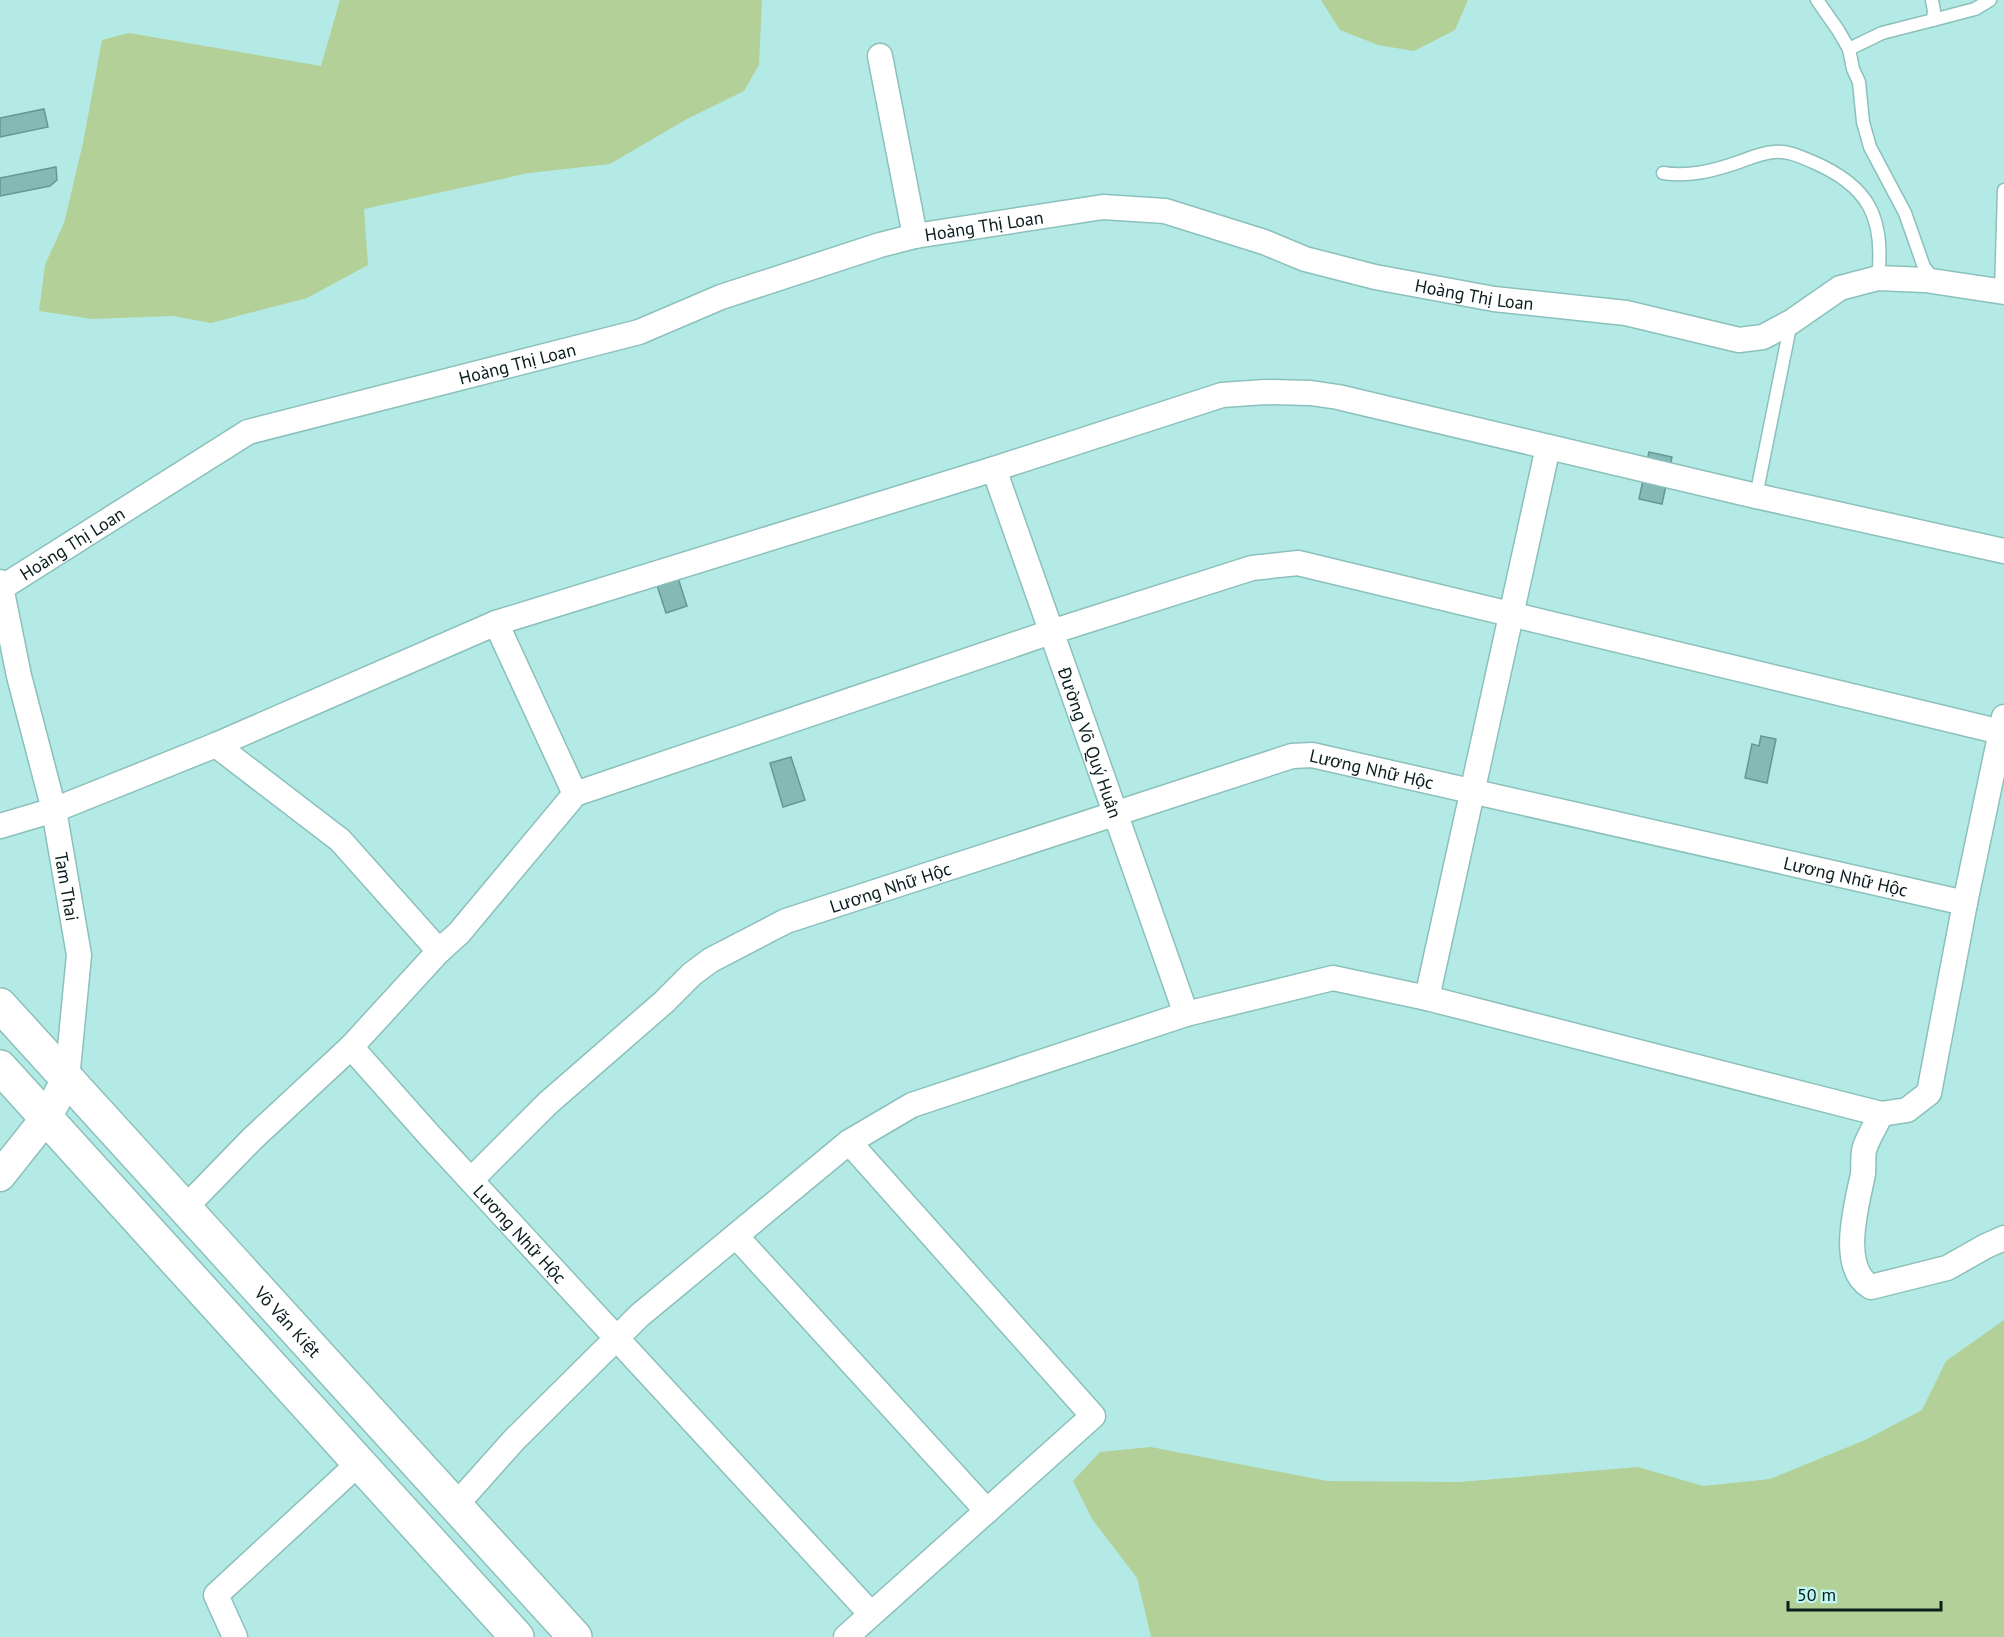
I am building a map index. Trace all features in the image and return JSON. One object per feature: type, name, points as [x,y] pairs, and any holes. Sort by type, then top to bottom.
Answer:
[{"type":"main road","name":"Võ Văn Kiệt","points":[[0,1005],[575,1637]]},
{"type":"main road","points":[[0,1067],[517,1637]]},
{"type":"street","points":[[880,56],[915,236]]},
{"type":"street","name":"Hoàng Thị Loan","points":[[1,585],[248,432],[639,332],[722,297],[826,261],[915,236],[1103,207],[1165,211],[1264,242],[1305,259],[1375,277],[1494,299],[1626,313],[1739,340],[1764,337],[1791,322],[1839,288],[1884,278],[1930,281],[2003,291]]},
{"type":"street","points":[[0,826],[54,810],[216,745],[496,623],[994,469],[1222,395],[1265,392],[1311,393],[1338,397],[1756,496],[2004,551]]},
{"type":"street","points":[[1427,998],[1548,447]]},
{"type":"street","name":"Đường Võ Quý Huân","points":[[994,469],[1186,1014]]},
{"type":"street","points":[[185,1208],[252,1139],[351,1047],[439,951],[459,933],[575,794],[1051,632],[1252,568],[1298,563],[1511,614],[2002,725],[1929,1093],[1908,1110],[1881,1114],[1427,998],[1333,978],[1186,1014],[912,1105],[849,1142],[640,1315],[514,1440],[456,1505]]},
{"type":"street","name":"Tam Thai","points":[[0,1176],[46,1118],[67,1079],[80,955],[54,810],[19,676],[1,585]]},
{"type":"street","points":[[496,623],[575,794]]},
{"type":"street","points":[[216,745],[340,840],[439,951]]},
{"type":"street","name":"Lương Nhữ Hộc","points":[[871,1614],[471,1180],[548,1103],[664,1002],[692,974],[711,960],[786,921],[1292,756],[1312,754],[1965,903]]},
{"type":"street","points":[[351,1047],[471,1180]]},
{"type":"street","points":[[1881,1114],[1864,1149],[1863,1174],[1853,1222],[1853,1258],[1863,1282],[1871,1287],[1947,1268],[2004,1238]]},
{"type":"street","points":[[846,1637],[1093,1416],[849,1142]]},
{"type":"street","points":[[736,1236],[987,1511]]},
{"type":"street","points":[[235,1637],[216,1595],[359,1463]]},
{"type":"lane","points":[[1817,0],[1849,49],[1853,69],[1859,82],[1863,122],[1868,141],[1905,213],[1930,281]]},
{"type":"lane","points":[[1932,0],[1933,20]]},
{"type":"lane","points":[[1849,49],[1882,33],[1975,9],[1990,0]]},
{"type":"lane","points":[[1663,173],[1678,176],[1700,173],[1776,151],[1796,154],[1824,166],[1844,178],[1869,205],[1881,242],[1884,278]]},
{"type":"lane","points":[[2003,291],[2004,189]]},
{"type":"lane","points":[[1756,496],[1791,322]]},
{"type":"green space","points":[[340,0],[762,0],[759,65],[744,91],[687,119],[610,164],[529,173],[364,209],[368,265],[307,298],[211,323],[173,316],[92,319],[39,311],[45,265],[64,223],[83,143],[102,40],[129,33],[321,66]]},
{"type":"green space","points":[[1321,0],[1468,0],[1455,30],[1414,51],[1378,45],[1340,30]]},
{"type":"green space","points":[[2004,1320],[2004,1637],[1151,1637],[1137,1578],[1092,1519],[1073,1481],[1100,1452],[1151,1447],[1327,1481],[1459,1482],[1638,1467],[1703,1486],[1770,1479],[1865,1440],[1922,1410],[1946,1361]]},
{"type":"building","points":[[44,109],[48,127],[0,137],[0,118]]},
{"type":"building","points":[[56,167],[57,180],[50,186],[0,196],[0,178]]},
{"type":"building","points":[[1649,452],[1672,457],[1662,504],[1639,499]]},
{"type":"building","points":[[673,562],[687,606],[666,613],[653,573]]},
{"type":"building","points":[[1761,736],[1776,739],[1767,783],[1745,778],[1752,744],[1759,746]]},
{"type":"building","points":[[791,757],[805,800],[783,807],[770,763]]}]
